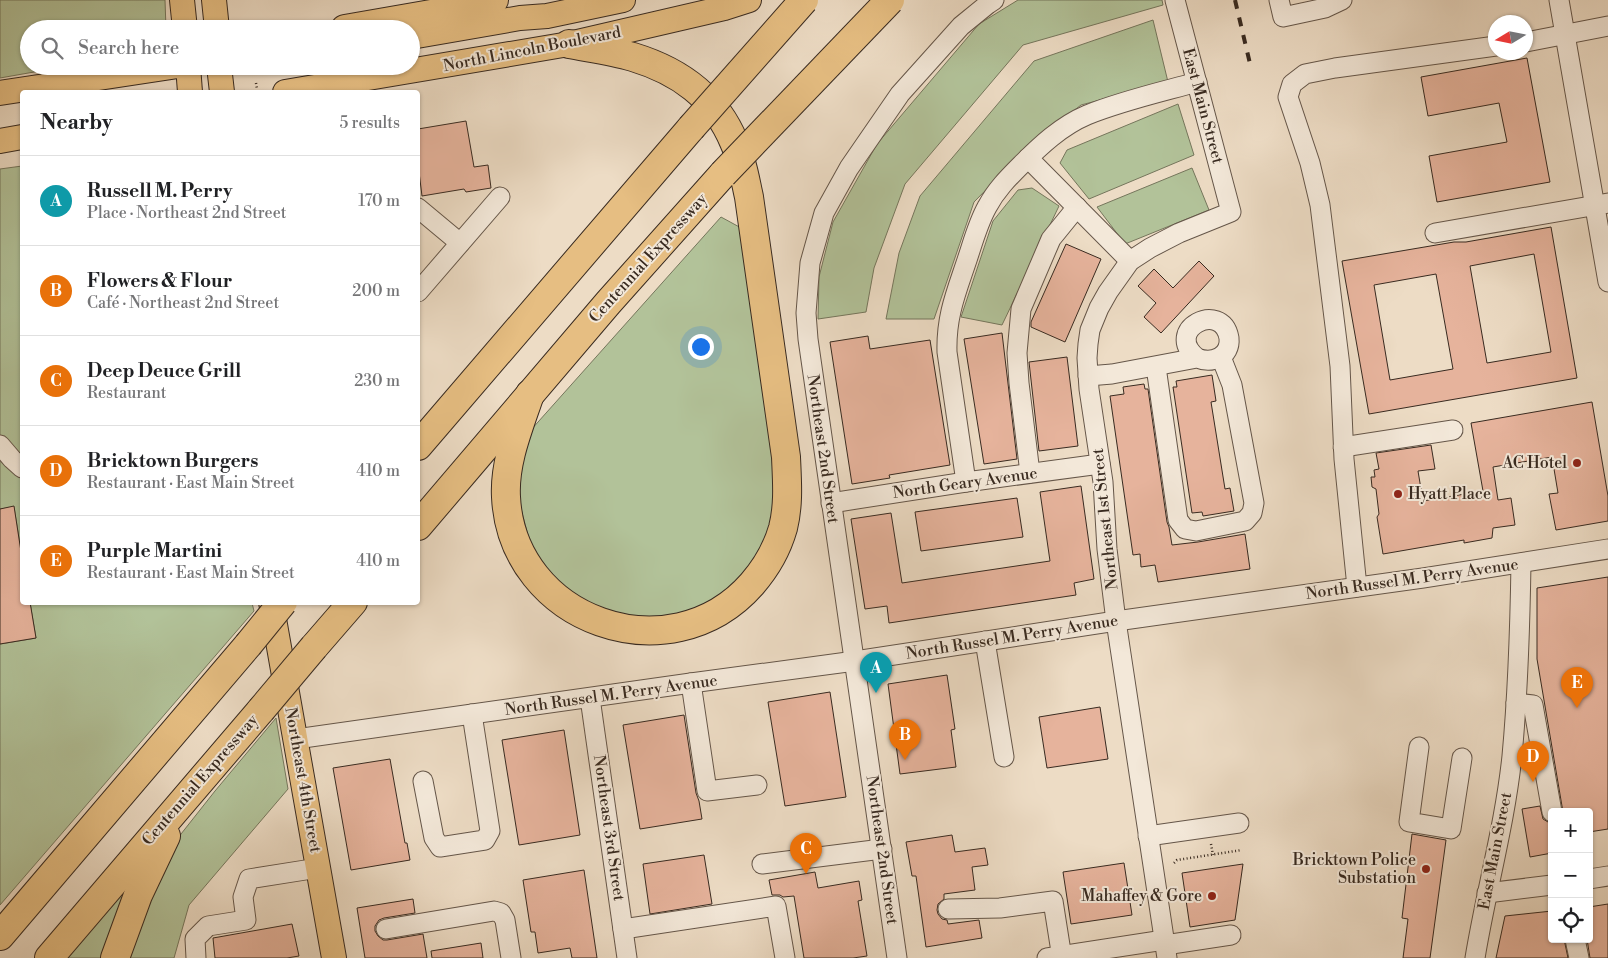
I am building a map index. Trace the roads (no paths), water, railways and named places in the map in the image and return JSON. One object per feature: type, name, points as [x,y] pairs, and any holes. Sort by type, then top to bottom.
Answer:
[{"type":"highway","points":[[397,20],[494,0]]},
{"type":"highway","points":[[420,444],[691,128],[804,0]]},
{"type":"highway","name":"Centennial Expressway","points":[[420,524],[614,296],[723,174],[890,0]]},
{"type":"highway","points":[[530,394],[510,456],[506,495],[508,515],[512,533],[526,564],[553,596],[588,617],[607,624],[628,629],[670,628],[692,623],[713,614],[732,602],[747,589],[770,559],[786,514],[788,490],[786,457],[743,169],[726,125],[704,96],[678,75],[658,65],[631,56],[569,44]]},
{"type":"highway","points":[[0,936],[281,605]]},
{"type":"highway","name":"Centennial Expressway","points":[[49,958],[349,605]]},
{"type":"highway","points":[[115,958],[138,895],[172,825],[194,787]]},
{"type":"main road","points":[[182,0],[184,20]]},
{"type":"main road","points":[[214,0],[216,20]]},
{"type":"main road","name":"North Lincoln Boulevard","points":[[420,35],[520,18],[547,16],[623,0]]},
{"type":"main road","name":"North Lincoln Boulevard","points":[[420,69],[569,44],[749,0]]},
{"type":"main road","points":[[0,93],[119,75]]},
{"type":"main road","points":[[189,75],[190,90]]},
{"type":"main road","points":[[221,75],[222,90]]},
{"type":"main road","name":"North Lincoln Boulevard","points":[[300,90],[388,75]]},
{"type":"main road","points":[[0,141],[20,137]]},
{"type":"main road","name":"Northeast 4th Street","points":[[272,605],[334,958]]},
{"type":"street","name":"Northeast 2nd Street","points":[[897,958],[810,355],[806,313],[810,263],[824,213],[849,168],[900,94],[961,26],[994,0]]},
{"type":"street","name":"East Main Street","points":[[1175,0],[1231,212]]},
{"type":"street","points":[[1281,8],[1325,8],[1342,0]]},
{"type":"street","points":[[1559,0],[1601,204],[1608,282]]},
{"type":"street","points":[[1533,41],[1608,26]]},
{"type":"street","points":[[1357,586],[1343,447],[1340,366],[1320,205],[1310,163],[1288,97],[1292,84],[1305,74],[1335,68],[1488,47]]},
{"type":"street","points":[[966,482],[947,352],[947,332],[951,308],[986,208],[1000,187],[1028,158],[1042,144],[1065,128],[1087,116],[1129,101],[1197,82]]},
{"type":"street","points":[[1028,158],[1130,261]]},
{"type":"street","points":[[420,290],[500,197]]},
{"type":"street","points":[[1435,233],[1601,204]]},
{"type":"street","points":[[1030,473],[1018,383],[1017,353],[1020,309],[1051,239],[1077,207]]},
{"type":"street","points":[[420,212],[460,243]]},
{"type":"street","name":"Northeast 1st Street","points":[[1165,948],[1116,621],[1087,358],[1090,330],[1108,292],[1130,261],[1179,233],[1231,212]]},
{"type":"street","points":[[1208,319],[1218,321],[1226,328],[1229,339],[1227,349],[1221,357],[1214,360],[1204,361],[1197,358],[1191,354],[1187,345],[1187,337],[1193,325],[1208,319]]},
{"type":"street","points":[[1156,367],[1178,520],[1185,529],[1196,531],[1245,521],[1252,513],[1254,503],[1232,385],[1221,357]]},
{"type":"street","points":[[1088,376],[1156,367],[1197,358]]},
{"type":"street","points":[[1343,447],[1453,430]]},
{"type":"street","points":[[2,453],[20,466]]},
{"type":"street","name":"North Geary Avenue","points":[[831,503],[1100,464]]},
{"type":"street","name":"North Russel M. Perry Avenue","points":[[296,740],[855,661],[1608,549]]},
{"type":"street","name":"East Main Street","points":[[1474,958],[1501,830],[1509,776],[1520,636],[1521,563]]},
{"type":"street","points":[[985,641],[1004,757]]},
{"type":"street","points":[[691,683],[707,791],[756,785]]},
{"type":"street","name":"Northeast 3rd Street","points":[[590,698],[627,958]]},
{"type":"street","points":[[1516,703],[1533,705],[1551,808]]},
{"type":"street","points":[[423,781],[434,838],[440,847],[485,840],[490,831],[472,714]]},
{"type":"street","points":[[1419,747],[1409,822],[1450,829],[1462,758]]},
{"type":"street","points":[[1148,836],[1239,823]]},
{"type":"street","points":[[762,864],[882,849]]},
{"type":"street","points":[[196,958],[195,939],[208,926],[246,920],[243,897],[249,879],[318,868]]},
{"type":"street","points":[[1593,878],[1608,876]]},
{"type":"street","points":[[1487,893],[1548,885]]},
{"type":"street","points":[[948,909],[1000,908],[1053,901],[1057,957],[1165,948],[1231,935]]},
{"type":"street","points":[[623,929],[776,906],[785,958]]},
{"type":"street","points":[[386,929],[494,911],[501,913],[505,920],[510,958]]},
{"type":"street","points":[[1576,943],[1579,958]]},
{"type":"railway","points":[[1235,0],[1251,68]]},
{"type":"place","name":"AC Hotel","points":[[1577,463]]},
{"type":"place","name":"Hyatt Place","points":[[1398,494]]},
{"type":"place","name":"Russell M. Perry","points":[[876,693]]},
{"type":"place","name":"Purple Martini","points":[[1577,708]]},
{"type":"place","name":"Flowers & Flour","points":[[905,760]]},
{"type":"place","name":"Bricktown Burgers","points":[[1533,782]]},
{"type":"place","name":"Bricktown Police Substation","points":[[1426,869]]},
{"type":"place","name":"Deep Deuce Grill","points":[[806,874]]},
{"type":"place","name":"Mahaffey & Gore","points":[[1212,896]]}]
